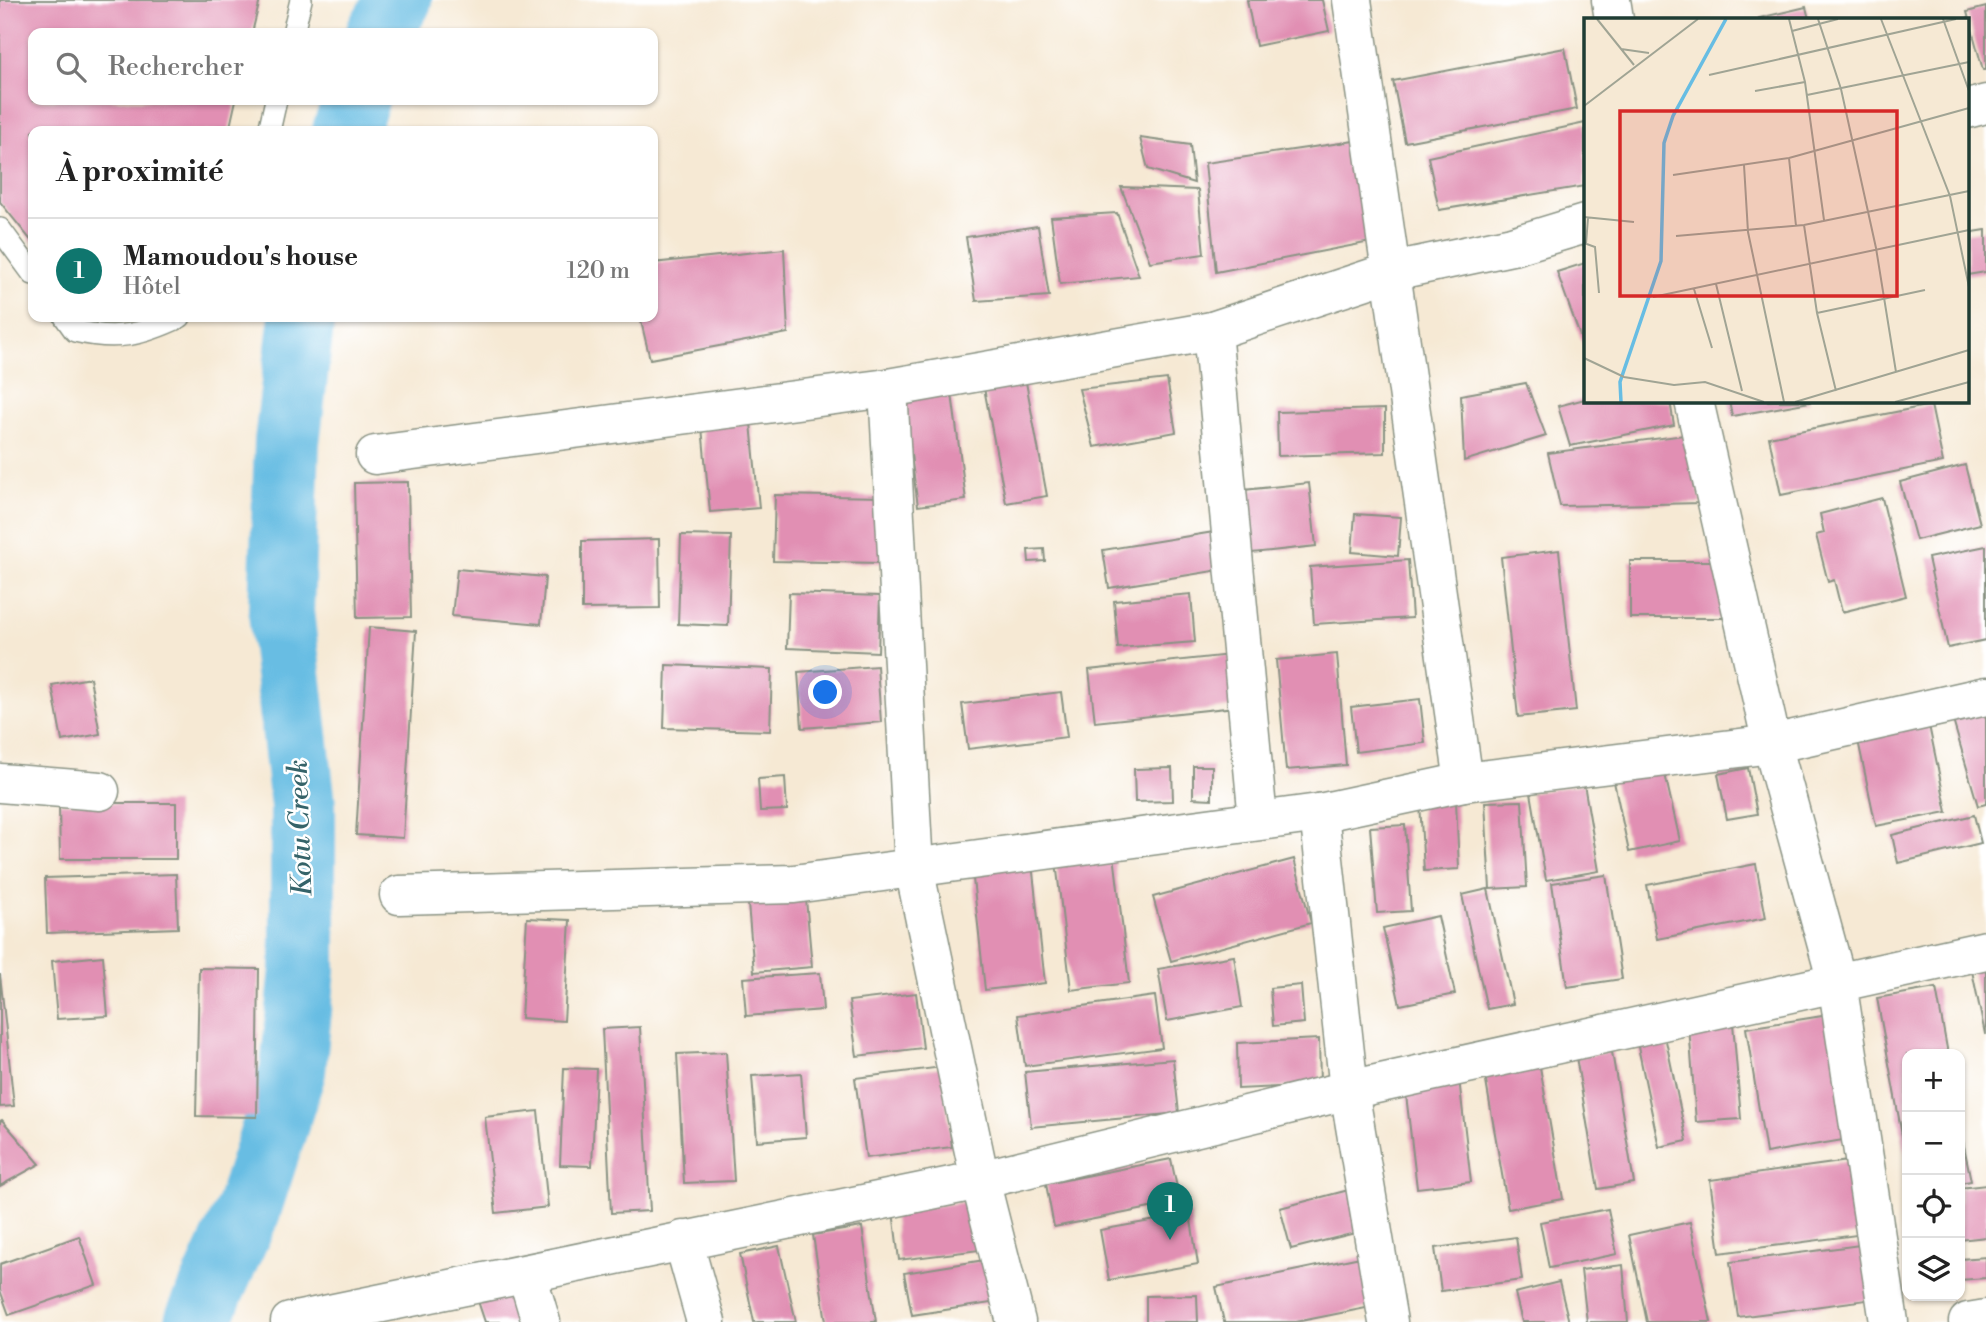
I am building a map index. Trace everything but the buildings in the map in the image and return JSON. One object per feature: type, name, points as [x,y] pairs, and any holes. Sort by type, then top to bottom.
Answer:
[{"type":"street","points":[[1352,0],[1393,271],[1464,782]]},
{"type":"street","points":[[1611,0],[1614,18]]},
{"type":"street","points":[[1968,110],[1986,104]]},
{"type":"street","points":[[375,455],[888,388],[1212,331],[1393,271],[1512,246],[1584,224]]},
{"type":"street","points":[[1212,331],[1258,820]]},
{"type":"street","points":[[888,388],[914,868],[981,1180],[1016,1322]]},
{"type":"street","points":[[1694,402],[1772,744],[1837,982],[1889,1322]]},
{"type":"street","points":[[399,895],[794,884],[1319,813],[1464,782],[1772,744],[1986,696]]},
{"type":"street","points":[[0,783],[100,791]]},
{"type":"street","points":[[1319,813],[1349,1090],[1388,1322]]},
{"type":"street","points":[[290,1322],[981,1180],[1349,1090],[1986,950]]},
{"type":"street","points":[[683,1240],[706,1322]]},
{"type":"street","points":[[527,1275],[541,1322]]},
{"type":"street","points":[[1968,1322],[1986,1319]]},
{"type":"lane","points":[[294,28],[301,0]]},
{"type":"lane","points":[[269,126],[275,105]]},
{"type":"lane","points":[[0,229],[28,267]]},
{"type":"lane","points":[[69,322],[75,331],[106,338],[150,331],[169,322]]},
{"type":"waterway","name":"Kotu Creek","points":[[382,28],[399,0]]},
{"type":"waterway","name":"Kotu Creek","points":[[347,126],[354,105]]},
{"type":"waterway","name":"Kotu Creek","points":[[197,1322],[248,1210],[293,1071],[303,969],[303,805],[281,612],[287,442],[301,322]]},
{"type":"place","name":"Mamoudou's house","points":[[1170,1240]]}]
